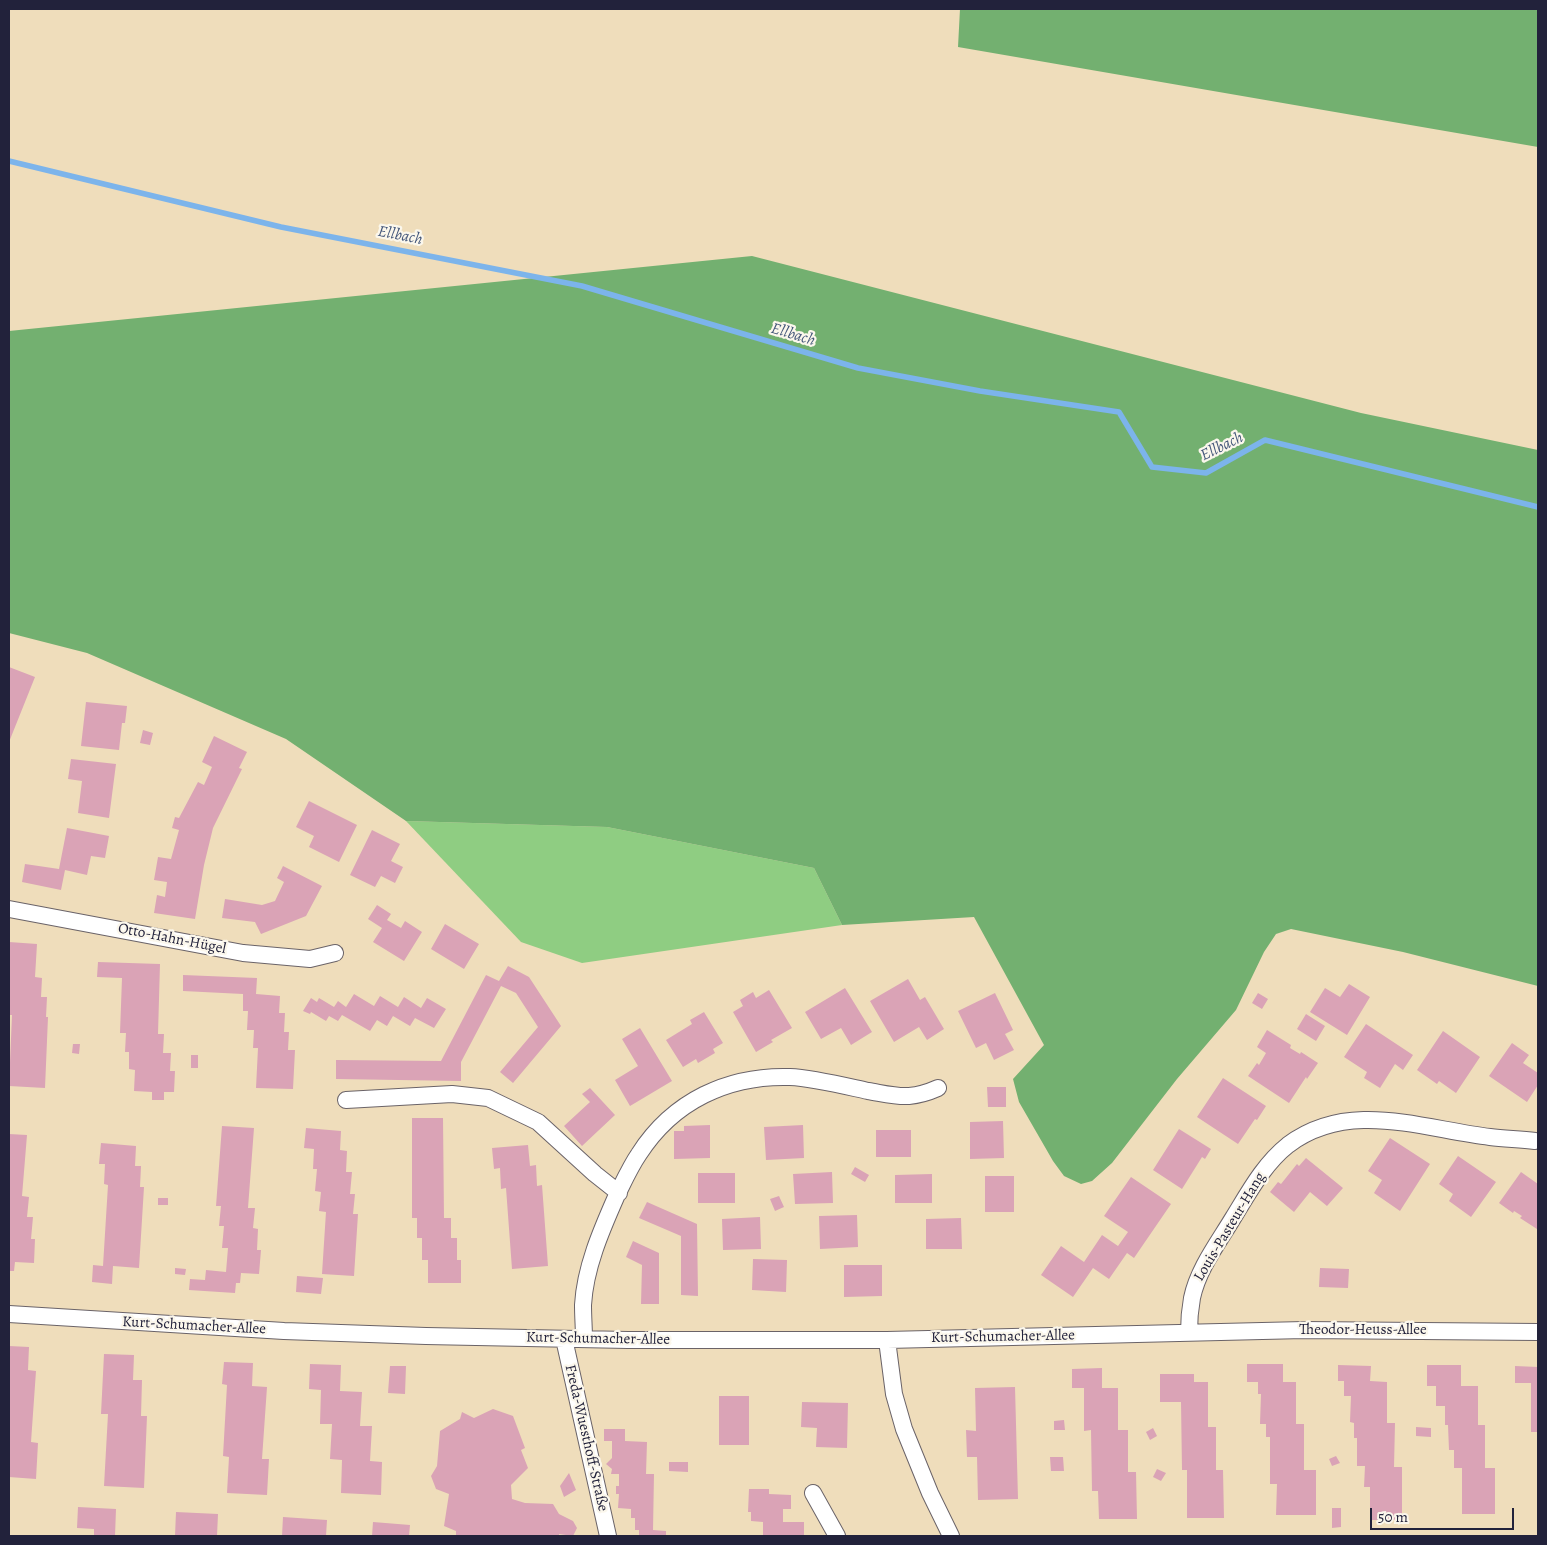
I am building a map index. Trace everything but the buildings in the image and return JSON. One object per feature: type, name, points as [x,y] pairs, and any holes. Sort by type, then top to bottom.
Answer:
[{"type":"street","name":"Otto-Hahn-Hügel","points":[[9,909],[243,953],[310,959],[335,953]]},
{"type":"street","points":[[584,1339],[583,1305],[587,1280],[605,1223],[639,1154],[657,1130],[675,1112],[704,1094],[752,1079],[792,1077],[885,1094],[908,1096],[924,1094],[938,1088]]},
{"type":"street","points":[[346,1100],[452,1094],[488,1098],[538,1122],[595,1174],[619,1192]]},
{"type":"street","name":"Louis-Pasteur-Hang","points":[[1188,1332],[1192,1299],[1202,1269],[1254,1184],[1266,1167],[1288,1146],[1312,1131],[1341,1122],[1370,1119],[1399,1121],[1490,1137],[1535,1142]]},
{"type":"street","name":"Kurt-Schumacher-Allee","points":[[9,1314],[284,1331],[564,1339],[886,1340],[1188,1332]]},
{"type":"street","name":"Theodor-Heuss-Allee","points":[[1188,1332],[1304,1330],[1538,1332]]},
{"type":"street","name":"Freda-Wuesthoff-Straße","points":[[564,1339],[608,1536]]},
{"type":"street","points":[[886,1340],[894,1394],[904,1429],[930,1493],[951,1536]]},
{"type":"street","points":[[813,1493],[837,1536]]},
{"type":"green space","points":[[960,9],[1538,9],[1538,147],[958,47]]},
{"type":"green space","points":[[752,256],[1361,413],[1538,450],[1538,986],[1403,952],[1291,929],[1276,934],[1264,952],[1236,1010],[1177,1079],[1112,1163],[1092,1181],[1081,1184],[1064,1176],[1053,1161],[1019,1102],[1013,1079],[1044,1045],[974,917],[842,925],[814,868],[607,827],[406,821],[286,739],[87,653],[9,633],[9,331]]},
{"type":"green space","points":[[406,821],[607,827],[814,868],[842,925],[582,963],[521,942]]},
{"type":"waterway","name":"Ellbach","points":[[9,161],[281,227],[582,286],[858,368],[980,391],[1119,412],[1152,467],[1206,473],[1265,440],[1538,507]]}]
